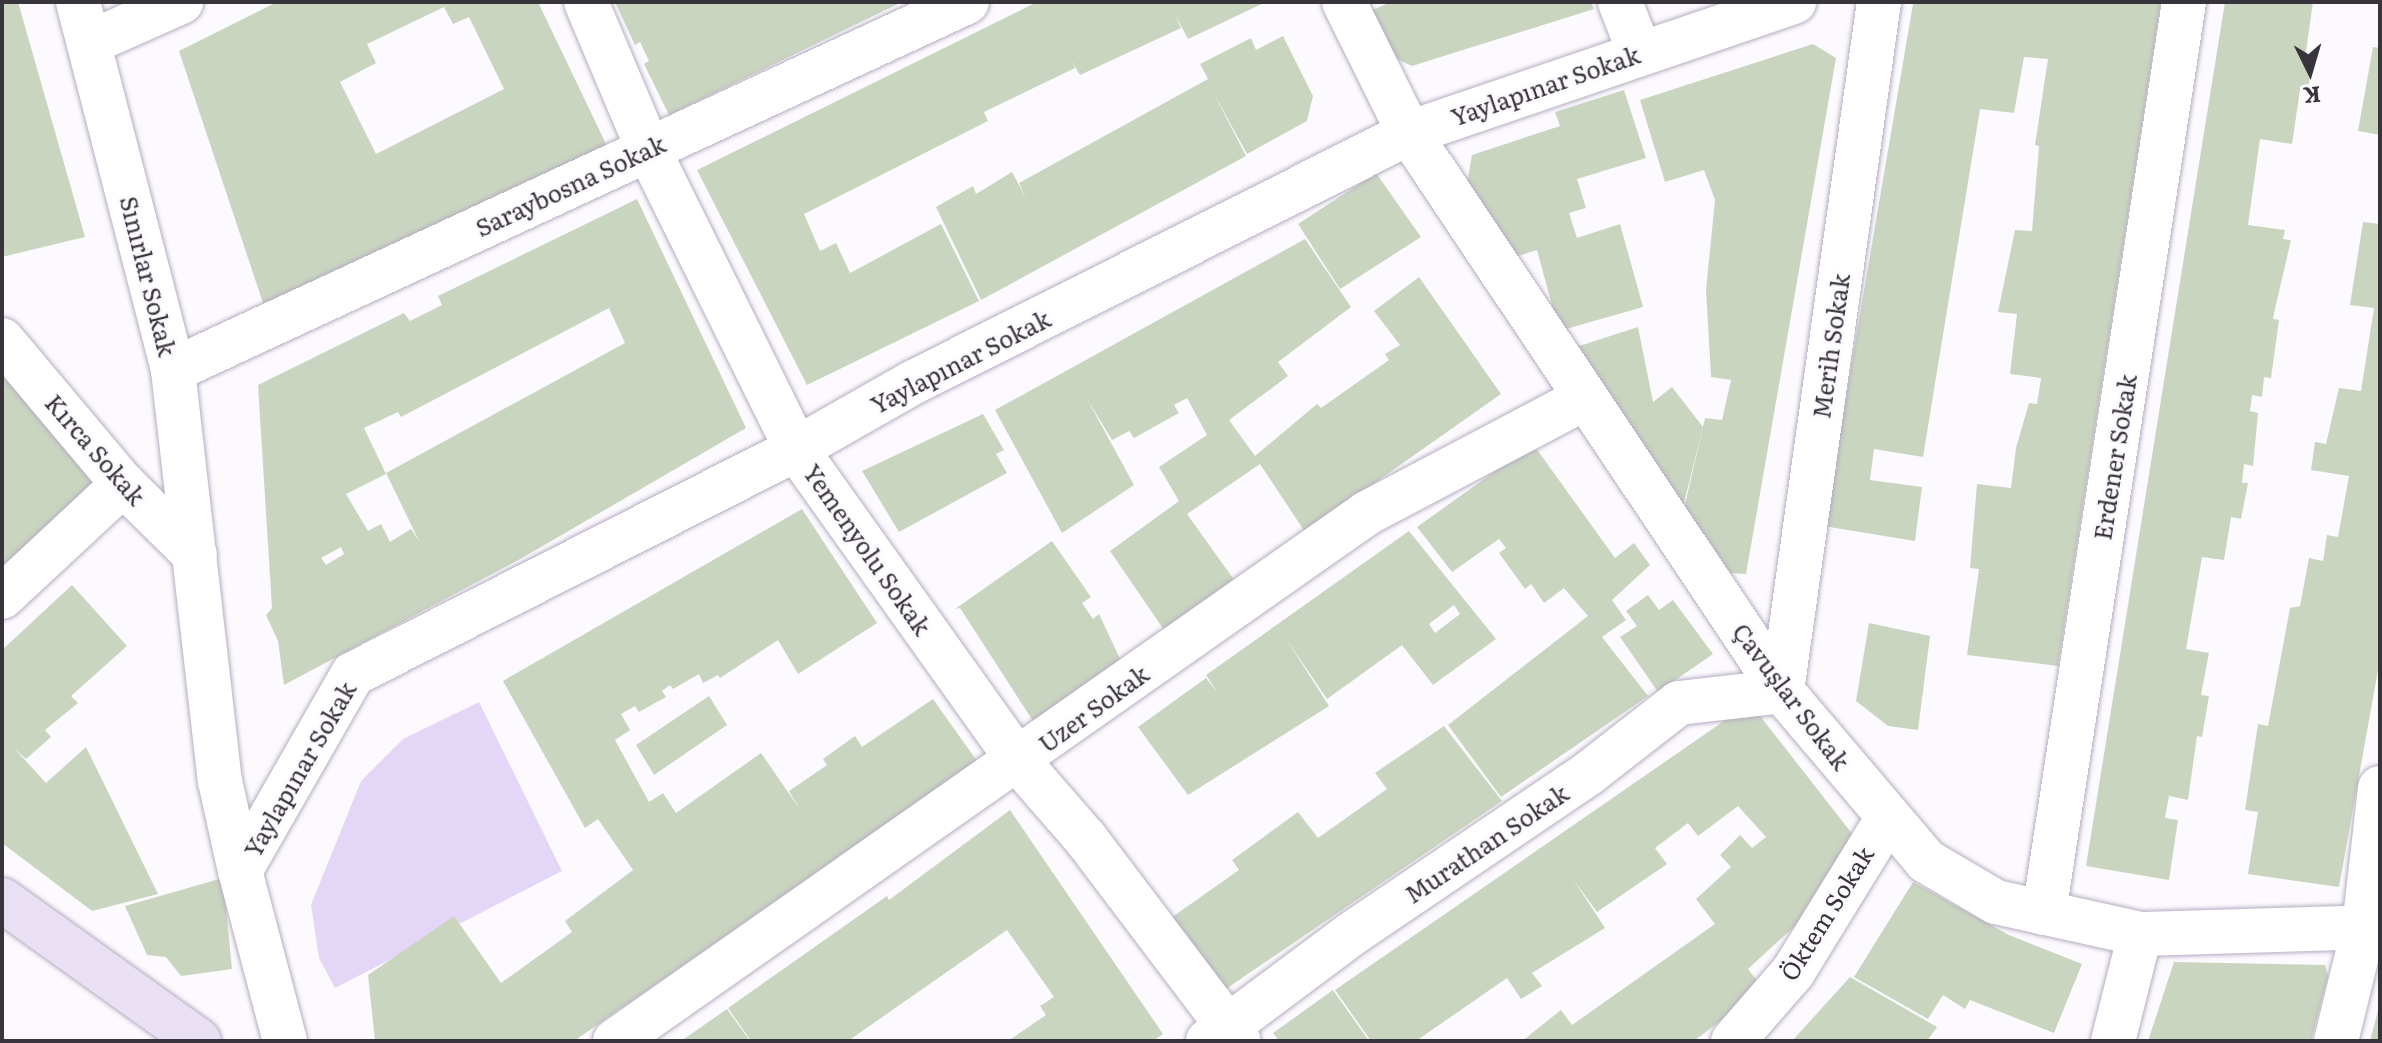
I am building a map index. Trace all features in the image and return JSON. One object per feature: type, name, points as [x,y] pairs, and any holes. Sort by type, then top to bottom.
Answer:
[{"type":"main road","points":[[2,900],[199,1041]]},
{"type":"street","name":"Sınırlar Sokak","points":[[78,2],[173,370],[220,781],[240,871],[285,1041]]},
{"type":"street","points":[[89,43],[181,2]]},
{"type":"street","name":"Yemenyolu Sokak","points":[[586,2],[648,149],[796,449],[1019,762],[1086,839],[1225,1037]]},
{"type":"street","name":"Saraybosna Sokak","points":[[173,370],[967,2]]},
{"type":"street","name":"Çavuşlar Sokak","points":[[1344,2],[1409,133],[1782,691],[1887,819],[1926,861],[1996,902],[2140,934],[2372,927]]},
{"type":"street","points":[[1620,2],[1639,51]]},
{"type":"street","name":"Yaylapınar Sokak","points":[[240,871],[353,674],[796,449],[914,382],[1409,133],[1639,51],[1794,2]]},
{"type":"street","name":"Merih Sokak","points":[[1782,691],[1879,2]]},
{"type":"street","name":"Erdener Sokak","points":[[2044,913],[2184,2]]},
{"type":"street","name":"Kırca Sokak","points":[[2,340],[123,484],[195,555]]},
{"type":"street","name":"Uzer Sokak","points":[[615,1041],[1019,762],[1367,513],[1585,398]]},
{"type":"street","points":[[2,597],[123,484]]},
{"type":"street","name":"Murathan Sokak","points":[[1225,1037],[1350,935],[1589,773],[1679,703],[1782,691]]},
{"type":"street","points":[[2336,1041],[2372,927],[2380,788]]},
{"type":"street","name":"Öktem Sokak","points":[[1733,1041],[1793,972],[1887,819]]},
{"type":"street","points":[[2113,1041],[2140,934]]},
{"type":"shaded area","points":[[479,702],[562,871],[335,988],[319,958],[311,905],[361,781],[403,739]]},
{"type":"building","points":[[2,2],[18,2],[85,237],[2,257]]},
{"type":"building","points":[[277,2],[538,2],[607,146],[290,305],[263,303],[179,51]],"holes":[[[444,7],[453,24],[469,17],[504,89],[376,154],[340,82],[376,63],[367,44]]]},
{"type":"building","points":[[615,2],[902,2],[669,115],[644,64],[649,61],[640,42],[635,45]]},
{"type":"building","points":[[1037,2],[1266,2],[1188,39],[1176,16],[1181,28],[1080,75],[1071,60],[1075,68],[984,112],[988,121],[804,214],[820,251],[836,243],[850,273],[941,224],[979,301],[807,385],[697,170]]},
{"type":"building","points":[[1391,2],[1591,2],[1594,9],[1412,66],[1388,55],[1368,12]]},
{"type":"building","points":[[2161,2],[2058,666],[1967,655],[1979,569],[1970,568],[1977,484],[2011,488],[2016,448],[2029,403],[2037,404],[2041,378],[2010,374],[2017,314],[1998,312],[2015,230],[2032,231],[2039,146],[2035,145],[2048,59],[2024,57],[2014,113],[1980,109],[1923,457],[1874,449],[1870,480],[1922,487],[1915,541],[1817,525],[1838,443],[1913,4]]},
{"type":"building","points":[[2225,2],[2313,2],[2305,59],[2312,60],[2308,91],[2300,90],[2292,144],[2260,139],[2248,225],[2285,230],[2283,239],[2291,240],[2273,319],[2279,320],[2271,378],[2264,377],[2262,397],[2252,395],[2250,411],[2258,413],[2253,466],[2244,464],[2242,483],[2248,483],[2241,519],[2231,517],[2224,560],[2202,557],[2186,649],[2209,653],[2201,695],[2209,696],[2202,737],[2197,736],[2188,800],[2169,796],[2165,818],[2178,820],[2169,880],[2086,866]]},
{"type":"building","points":[[1283,36],[1313,96],[1307,121],[1247,154],[1212,90],[1246,156],[981,300],[936,207],[973,186],[976,194],[1012,172],[1026,198],[1019,183],[1208,79],[1200,64],[1251,38],[1256,50]]},
{"type":"building","points":[[1813,44],[1836,58],[1746,574],[1729,573],[1683,513],[1705,418],[1722,420],[1731,380],[1711,377],[1706,290],[1715,200],[1704,170],[1665,182],[1640,100]]},
{"type":"building","points":[[2373,47],[2380,48],[2380,135],[2358,131]]},
{"type":"building","points":[[1624,90],[1646,158],[1577,179],[1586,208],[1569,213],[1577,238],[1620,224],[1643,307],[1559,331],[1537,250],[1511,258],[1467,184],[1472,155],[1560,126],[1555,112]]},
{"type":"building","points":[[1376,173],[1421,237],[1340,289],[1298,224]]},
{"type":"building","points":[[637,199],[746,428],[522,558],[284,685],[278,641],[266,615],[272,608],[258,385],[404,313],[410,321],[442,305],[438,296]],"holes":[[[609,308],[625,343],[386,473],[419,541],[411,529],[390,542],[381,524],[368,531],[346,494],[386,474],[364,428],[398,412],[401,417]],[[341,547],[344,554],[326,565],[321,558]]]},
{"type":"building","points":[[2363,222],[2380,224],[2380,659],[2339,887],[2248,874],[2258,812],[2245,810],[2258,724],[2268,726],[2290,608],[2300,606],[2309,558],[2323,561],[2327,535],[2338,537],[2349,476],[2311,470],[2315,442],[2326,444],[2339,388],[2361,391],[2374,308],[2350,305]]},
{"type":"building","points":[[1305,239],[1351,307],[1278,362],[1288,376],[1229,420],[1255,456],[1317,404],[1321,408],[1389,360],[1385,354],[1400,345],[1374,311],[1419,277],[1501,394],[1305,532],[1260,464],[1187,514],[1235,581],[1164,630],[1110,551],[1179,501],[1159,467],[1207,435],[1187,398],[1174,405],[1179,413],[1134,438],[1129,431],[1112,440],[1086,397],[1134,485],[1062,533],[995,410]]},
{"type":"building","points":[[1638,327],[1653,402],[1672,387],[1703,427],[1682,511],[1570,349]]},
{"type":"building","points":[[2,361],[102,479],[2,568]]},
{"type":"building","points":[[983,414],[1004,450],[996,454],[1007,473],[899,532],[862,471]]},
{"type":"building","points":[[1533,444],[1615,558],[1634,543],[1650,565],[1612,600],[1626,620],[1602,637],[1648,696],[1501,797],[1448,725],[1588,616],[1564,588],[1544,603],[1531,584],[1525,589],[1499,553],[1506,548],[1499,539],[1452,572],[1417,527]]},
{"type":"building","points":[[802,509],[877,623],[798,674],[778,640],[720,678],[718,675],[703,683],[699,674],[673,689],[670,685],[662,691],[666,697],[639,712],[635,706],[621,714],[630,730],[615,740],[649,802],[663,793],[676,813],[761,753],[799,808],[789,791],[827,765],[823,759],[855,736],[862,747],[933,699],[977,761],[574,1041],[375,1041],[368,975],[454,916],[501,983],[572,932],[565,921],[633,870],[598,819],[585,828],[503,681]]},
{"type":"building","points":[[1409,531],[1496,639],[1433,685],[1402,645],[1327,699],[1285,637],[1329,706],[1188,795],[1138,727],[1206,678],[1218,693],[1206,675]],"holes":[[[1454,605],[1460,614],[1435,633],[1429,624]]]},
{"type":"building","points":[[1052,541],[1091,597],[1082,603],[1093,619],[1099,614],[1120,659],[1033,721],[960,608],[955,609]]},
{"type":"building","points":[[72,585],[127,646],[71,696],[78,703],[45,730],[51,737],[26,759],[14,748],[46,783],[86,747],[158,894],[92,911],[2,843],[2,650]]},
{"type":"building","points":[[1648,595],[1659,610],[1673,600],[1713,654],[1658,692],[1620,637],[1637,626],[1626,611]]},
{"type":"building","points":[[1869,623],[1930,636],[1918,730],[1888,726],[1856,701]]},
{"type":"building","points":[[709,696],[727,725],[654,775],[636,745]]},
{"type":"building","points":[[1750,703],[1857,840],[1810,912],[1748,969],[1763,988],[1694,1041],[1522,1041],[1561,1010],[1572,1025],[1715,924],[1696,899],[1731,867],[1720,855],[1740,835],[1752,848],[1766,837],[1738,806],[1698,836],[1688,823],[1655,848],[1667,864],[1597,912],[1573,879],[1605,928],[1532,973],[1542,986],[1521,999],[1507,978],[1416,1041],[1371,1041],[1335,990]]},
{"type":"building","points":[[1444,726],[1502,801],[1220,993],[1168,920],[1239,870],[1232,860],[1298,812],[1318,838],[1387,789],[1375,773]]},
{"type":"building","points":[[1010,810],[1163,1034],[1153,1041],[1008,1041],[1046,1015],[1040,1006],[1054,997],[1007,930],[848,1041],[751,1041],[728,1008],[887,896],[889,900]]},
{"type":"building","points":[[223,878],[232,969],[181,976],[166,957],[147,955],[125,906]]},
{"type":"building","points":[[1913,882],[2009,935],[2082,964],[2054,1033],[1970,1000],[1965,1009],[1943,995],[1928,1019],[1854,977]]},
{"type":"building","points":[[2174,962],[2325,965],[2328,976],[2311,1041],[2148,1041]]},
{"type":"building","points":[[1850,977],[1937,1027],[1927,1041],[1792,1041]]},
{"type":"building","points":[[1333,990],[1369,1041],[1279,1041],[1273,1033]]},
{"type":"building","points":[[2379,1007],[2380,1041],[2370,1041]]},
{"type":"building","points":[[727,1009],[750,1041],[681,1041]]}]
